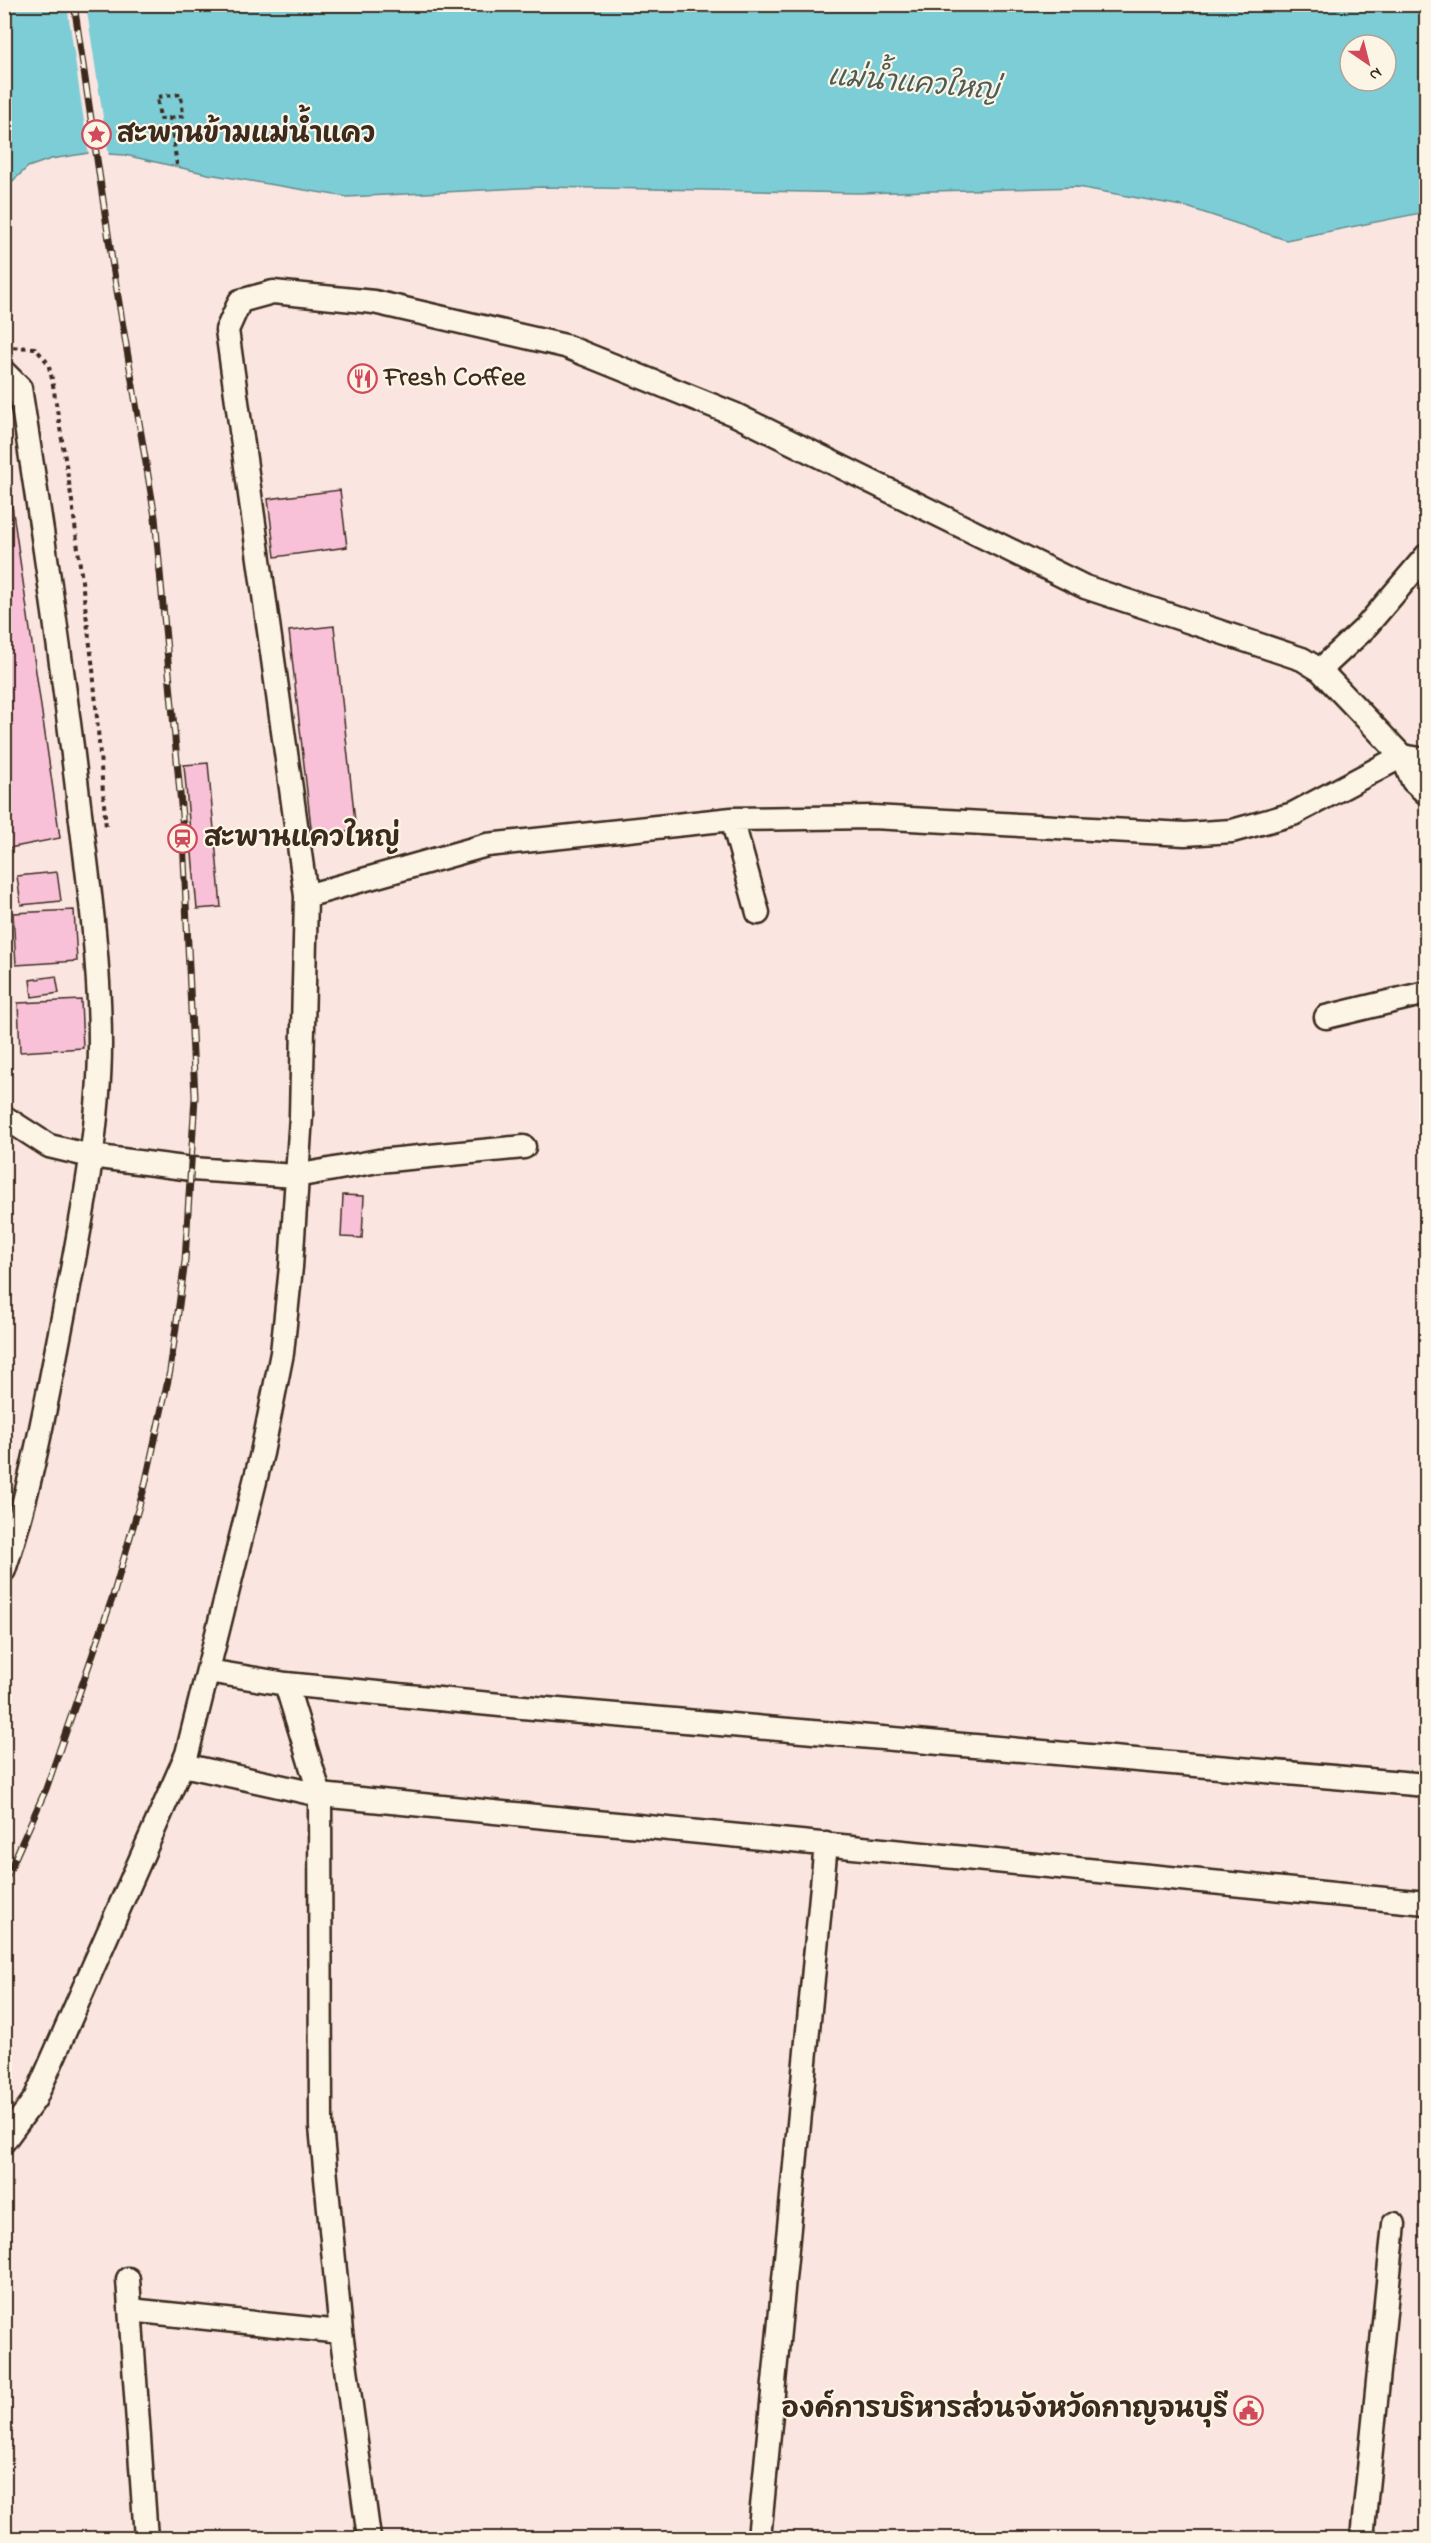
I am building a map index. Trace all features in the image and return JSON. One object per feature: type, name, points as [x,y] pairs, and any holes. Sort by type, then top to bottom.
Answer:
[{"type":"street","points":[[4,2141],[35,2099],[183,1765],[262,1453],[282,1353],[291,1267],[301,1116],[306,896],[228,330],[240,301],[273,292],[374,302],[565,346],[736,415],[1085,587],[1302,659],[1320,670],[1402,756],[1413,781],[1426,793]]},
{"type":"street","points":[[4,1570],[18,1529],[48,1397],[91,1156],[100,1045],[91,906],[59,629],[20,388],[6,372]]},
{"type":"street","points":[[1320,670],[1364,629],[1426,556]]},
{"type":"street","points":[[306,896],[487,845],[732,819],[873,817],[1185,834],[1232,831],[1293,814],[1402,756],[1415,760],[1426,759]]},
{"type":"street","points":[[732,819],[758,913]]},
{"type":"street","points":[[1326,1017],[1426,993]]},
{"type":"street","points":[[4,1117],[49,1146],[91,1156],[192,1169],[296,1176],[378,1161],[524,1147]]},
{"type":"street","points":[[208,1671],[286,1684],[1051,1754],[1426,1785]]},
{"type":"street","points":[[286,1684],[320,1795],[321,2127],[341,2332],[369,2538]]},
{"type":"street","points":[[183,1765],[320,1795],[1426,1903]]},
{"type":"street","points":[[759,2538],[826,1844]]},
{"type":"street","points":[[1362,2538],[1394,2224]]},
{"type":"street","points":[[128,2279],[146,2538]]},
{"type":"street","points":[[130,2310],[341,2332]]},
{"type":"path","points":[[181,94],[183,116],[170,118],[160,119],[157,97],[181,94]]},
{"type":"path","points":[[170,118],[177,165]]},
{"type":"path","points":[[4,347],[12,345]]},
{"type":"shaded area","points":[[4,1071],[12,1147],[5,1148],[4,1148]]},
{"type":"water","name":"แม่น้ำแควใหญ่","points":[[5,5],[1426,5],[1426,212],[1286,240],[1187,207],[1078,187],[859,193],[541,187],[347,197],[208,174],[125,155],[89,153],[51,159],[28,167],[5,188]]},
{"type":"pier","points":[[67,5],[86,5],[109,157],[89,156]]},
{"type":"building","points":[[4,450],[60,838],[4,849]]},
{"type":"building","points":[[340,490],[347,547],[275,557],[268,499]]},
{"type":"building","points":[[334,626],[356,831],[312,836],[289,631]]},
{"type":"building","points":[[208,763],[221,907],[197,909],[184,765]]},
{"type":"building","points":[[57,872],[61,901],[21,905],[17,876]]},
{"type":"building","points":[[74,910],[77,961],[16,965],[13,913]]},
{"type":"building","points":[[56,976],[59,993],[32,997],[30,980]]},
{"type":"building","points":[[81,1000],[83,1048],[20,1052],[18,1003]]},
{"type":"building","points":[[343,1195],[364,1196],[362,1238],[341,1237]]},
{"type":"railway","points":[[4,1883],[46,1789],[113,1596],[145,1485],[170,1371],[185,1261],[195,1097],[182,816],[155,517],[113,267],[74,4]]},
{"type":"place","name":"สะพานข้ามแม่น้ำแคว","points":[[96,135]]},
{"type":"place","name":"Fresh Coffee","points":[[363,378]]},
{"type":"place","name":"สะพานแควใหญ่","points":[[183,839]]},
{"type":"place","name":"องค์การบริหารส่วนจังหวัดกาญจนบุรี","points":[[1249,2410]]}]
